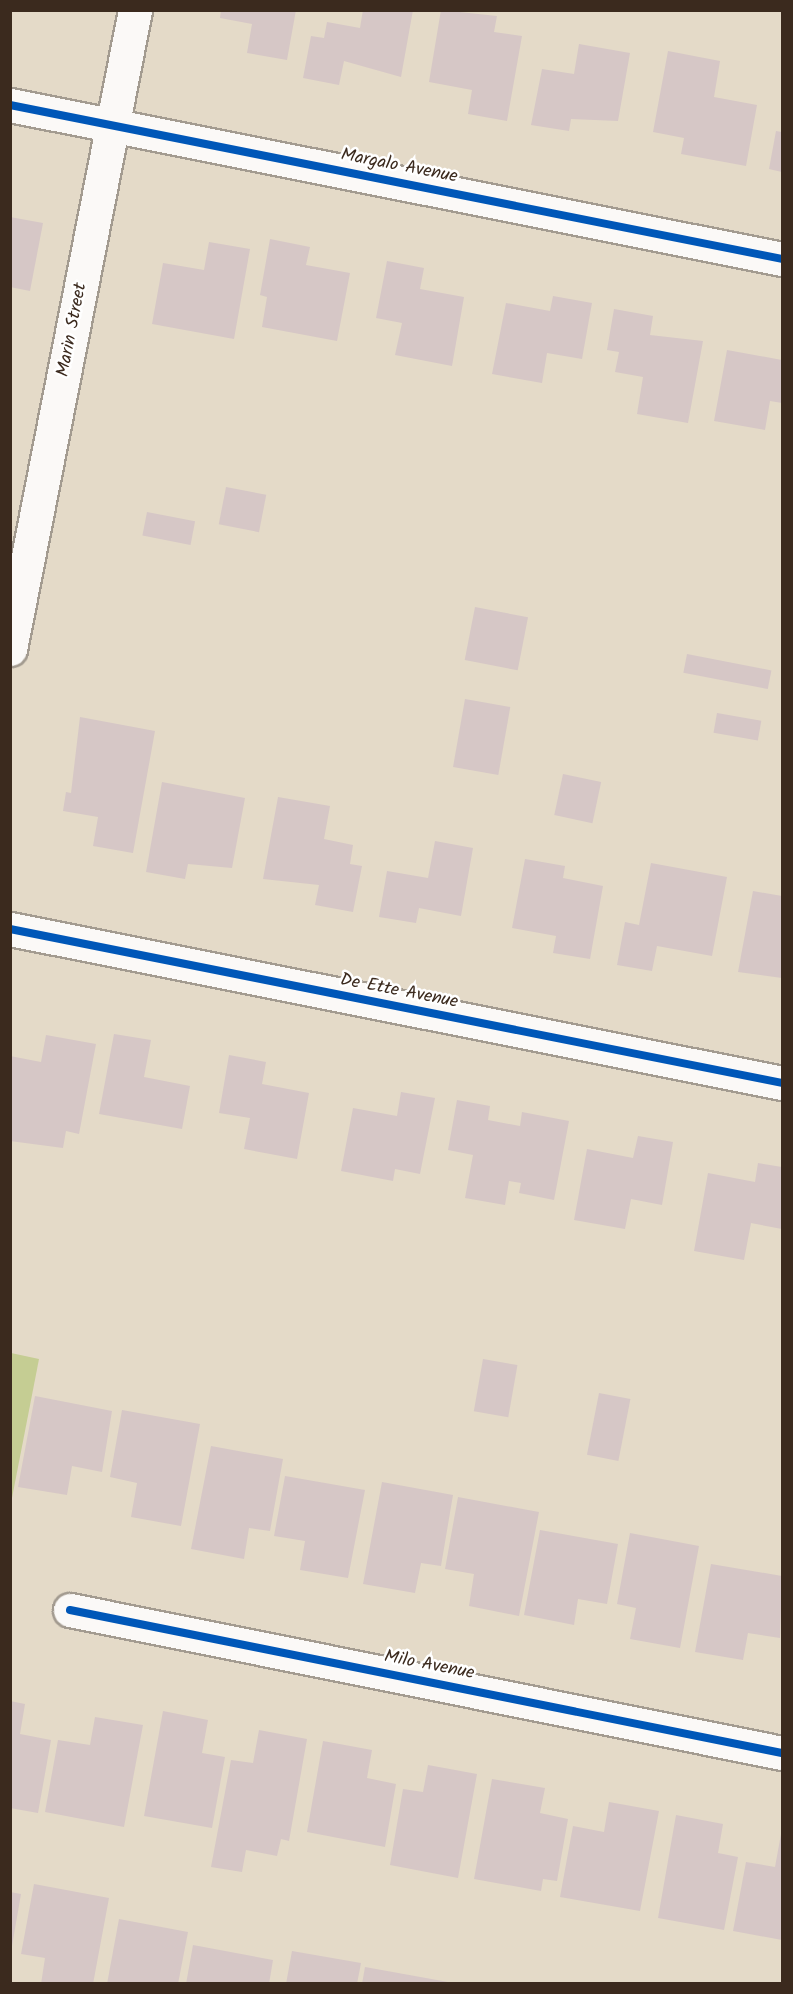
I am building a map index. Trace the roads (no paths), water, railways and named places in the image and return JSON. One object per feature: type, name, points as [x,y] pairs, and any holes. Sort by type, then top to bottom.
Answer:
[{"type":"street","name":"Marin Street","points":[[10,649],[22,523],[112,125],[135,10]]},
{"type":"street","name":"Margalo Avenue","points":[[10,105],[783,259]]},
{"type":"street","name":"De Ette Avenue","points":[[10,929],[783,1083]]},
{"type":"street","name":"Milo Avenue","points":[[70,1610],[783,1753]]}]
